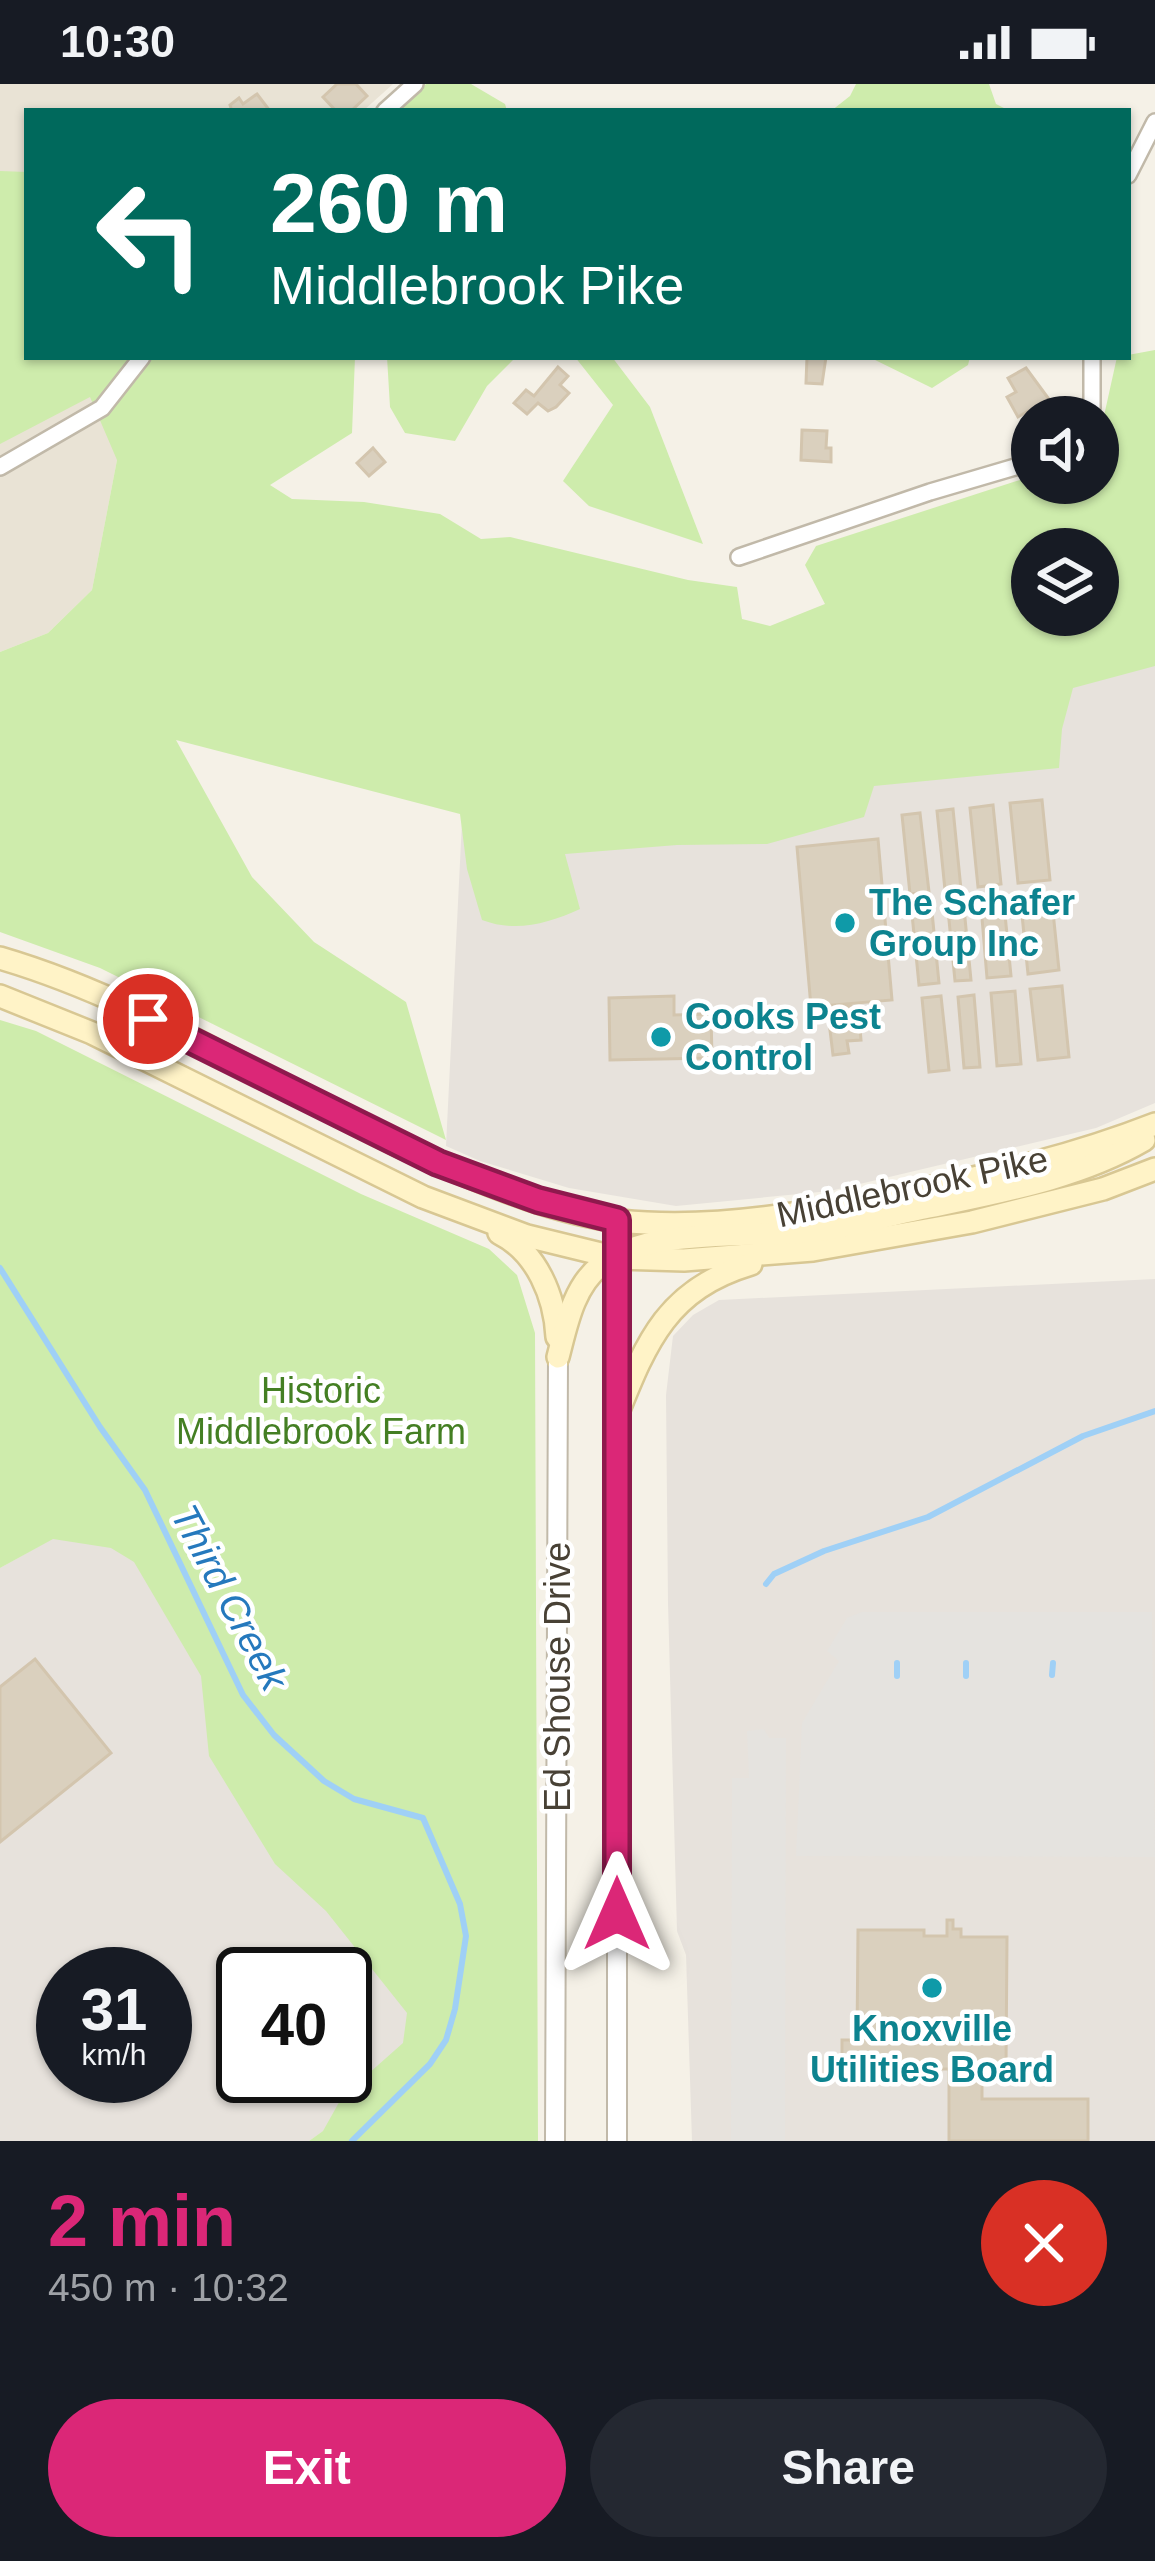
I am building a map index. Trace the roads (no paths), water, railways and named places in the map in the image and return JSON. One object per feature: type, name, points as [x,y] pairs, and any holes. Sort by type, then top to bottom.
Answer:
[{"type":"main road","name":"Middlebrook Pike","points":[[0,958],[107,999],[438,1163],[538,1200],[617,1220],[683,1223],[808,1213],[967,1180],[1105,1144],[1155,1124]]},
{"type":"main road","name":"Middlebrook Pike","points":[[0,996],[92,1033],[423,1197],[526,1236],[617,1258],[684,1260],[798,1251],[972,1222],[1103,1189],[1155,1169]]},
{"type":"main road","points":[[558,1357],[570,1308],[599,1267],[640,1246],[818,1230],[1022,1187],[1109,1160],[1155,1133]]},
{"type":"main road","points":[[423,1197],[511,1239],[543,1276],[556,1315],[558,1357]]},
{"type":"main road","points":[[617,1415],[642,1351],[685,1297],[716,1275],[798,1251]]},
{"type":"street","points":[[388,108],[415,84]]},
{"type":"street","points":[[1131,170],[1155,122]]},
{"type":"street","points":[[0,467],[102,408],[140,360]]},
{"type":"street","points":[[1092,360],[1092,396]]},
{"type":"street","points":[[739,557],[1011,469]]},
{"type":"street","name":"Ed Shouse Drive","points":[[617,1220],[617,2141]]},
{"type":"street","name":"Ed Shouse Drive","points":[[555,2141],[558,1357]]},
{"type":"waterway","name":"Third Creek","points":[[0,1268],[145,1490],[243,1695],[274,1735],[324,1781],[354,1799],[423,1818],[460,1904],[466,1936],[446,2040],[430,2064],[352,2141]]},
{"type":"waterway","points":[[766,1584],[774,1574],[824,1551],[928,1517],[1083,1436],[1155,1411]]},
{"type":"waterway","points":[[897,1663],[897,1676]]},
{"type":"waterway","points":[[966,1663],[966,1676]]},
{"type":"waterway","points":[[1052,1675],[1053,1663]]},
{"type":"place","name":"The Schafer Group Inc","points":[[845,923]]},
{"type":"place","name":"Cooks Pest Control","points":[[661,1037]]},
{"type":"place","name":"Knoxville Utilities Board","points":[[932,1988]]},
{"type":"park label","name":"Historic Middlebrook Farm","points":[[321,1410]]}]
